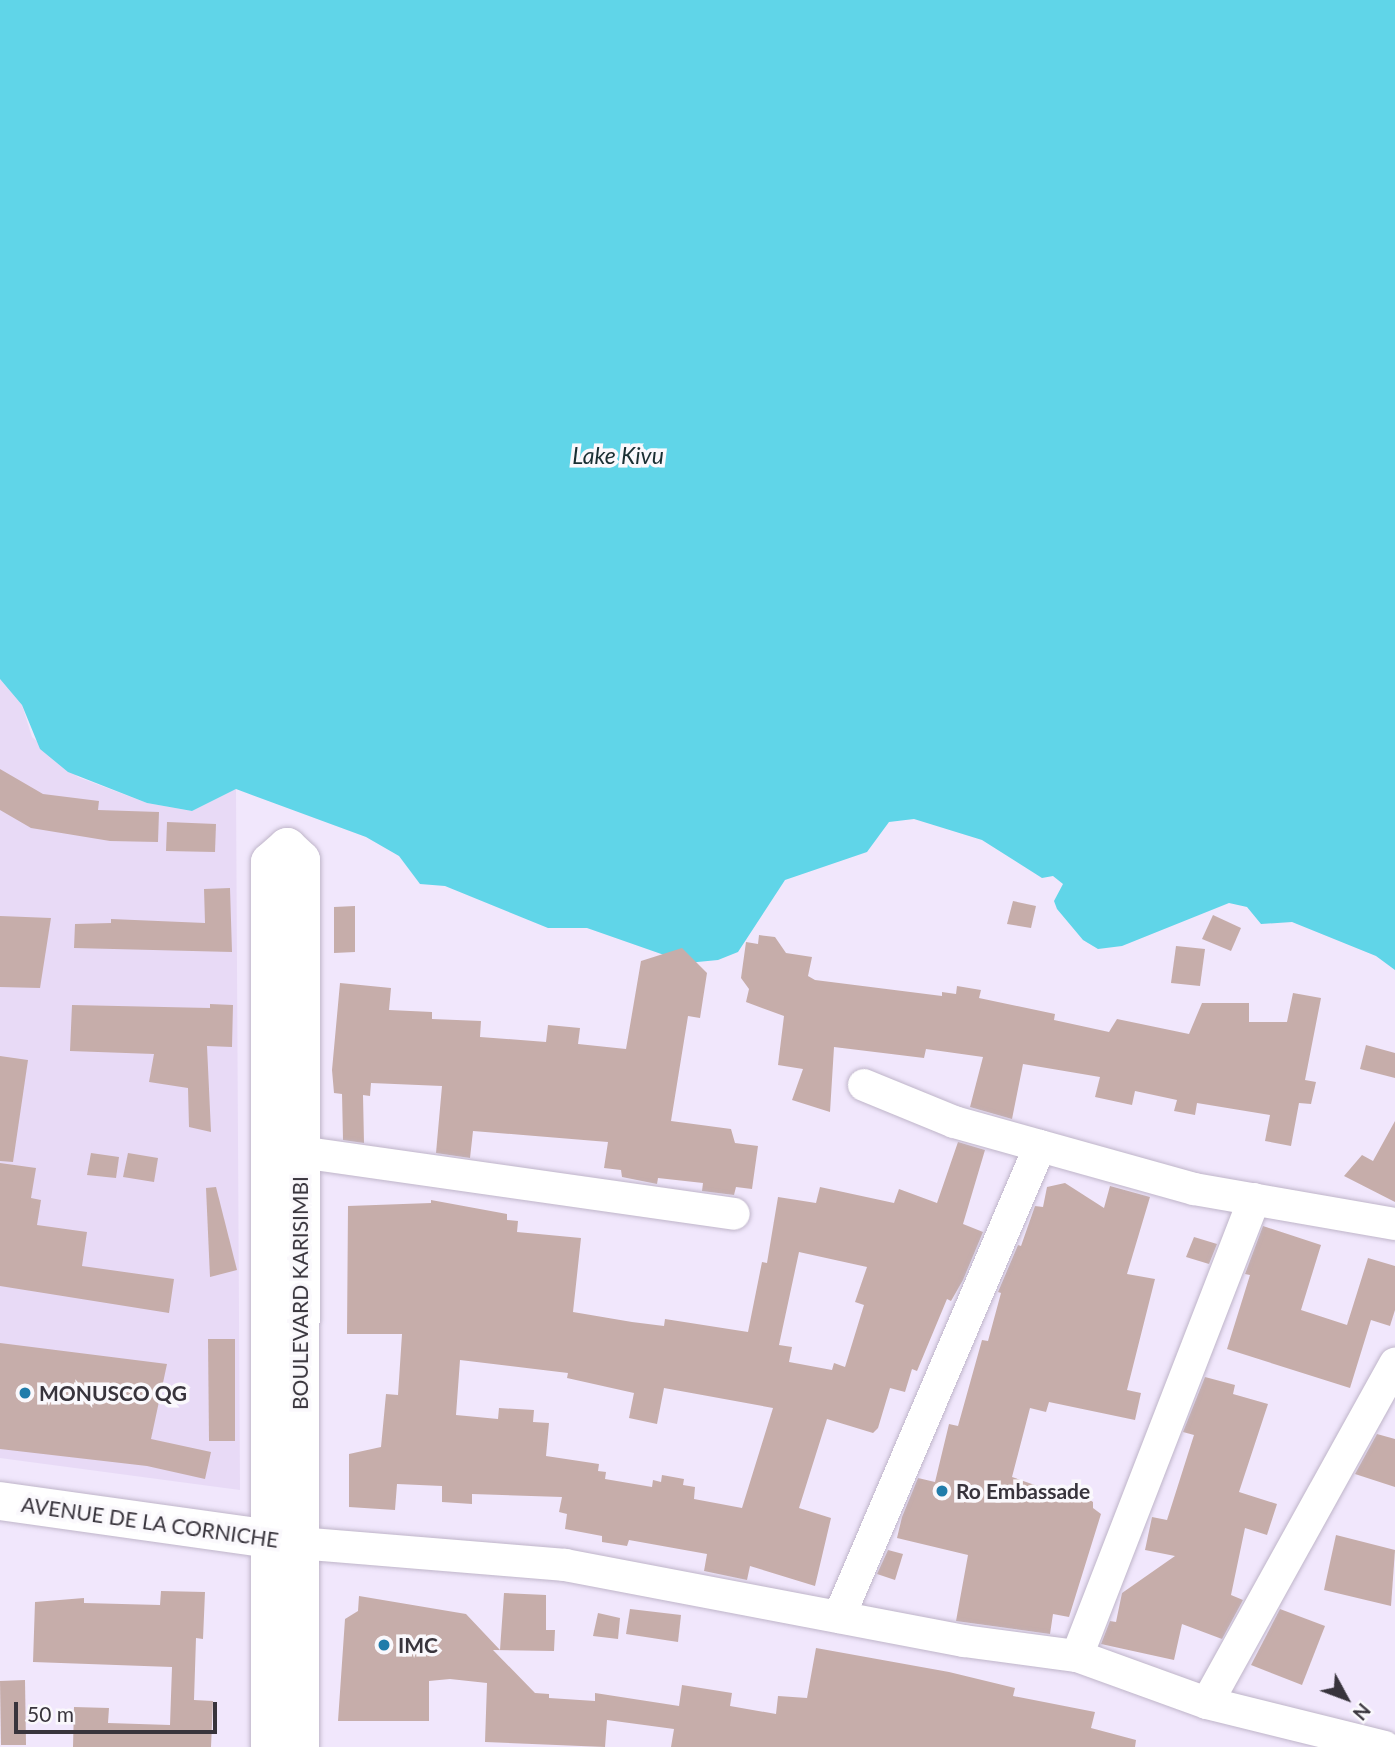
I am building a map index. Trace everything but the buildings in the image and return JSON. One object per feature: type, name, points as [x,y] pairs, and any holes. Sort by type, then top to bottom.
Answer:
[{"type":"street","name":"BOULEVARD KARISIMBI","points":[[283,1541],[300,1152],[301,860],[287,848],[270,862],[283,1541],[300,1747]]},
{"type":"street","points":[[864,1085],[954,1122],[1194,1188],[1395,1224]]},
{"type":"street","points":[[839,1617],[1040,1146]]},
{"type":"street","points":[[300,1152],[734,1214]]},
{"type":"street","points":[[1077,1656],[1254,1199]]},
{"type":"street","points":[[1207,1703],[1395,1364]]},
{"type":"street","name":"AVENUE DE LA CORNICHE","points":[[0,1501],[283,1541]]},
{"type":"street","points":[[270,1747],[283,1541],[565,1565],[964,1642],[1077,1656],[1207,1703],[1385,1747]]},
{"type":"shaded area","points":[[0,679],[22,705],[32,737],[78,777],[147,803],[192,811],[236,789],[240,1490],[0,1458]]},
{"type":"water","name":"Lake Kivu","points":[[0,0],[1395,0],[1395,970],[1376,956],[1292,922],[1261,924],[1247,907],[1229,903],[1122,946],[1098,949],[1083,940],[1057,909],[1054,901],[1063,884],[1053,876],[1042,878],[982,840],[914,819],[889,822],[867,852],[785,880],[738,952],[718,960],[687,963],[587,928],[548,928],[445,886],[420,884],[399,856],[366,837],[236,789],[192,811],[147,803],[68,772],[40,749],[22,705],[0,679]]},
{"type":"place","name":"MONUSCO QG","points":[[25,1393]]},
{"type":"place","name":"Ro Embassade","points":[[942,1491]]},
{"type":"place","name":"IMC","points":[[384,1645]]}]
